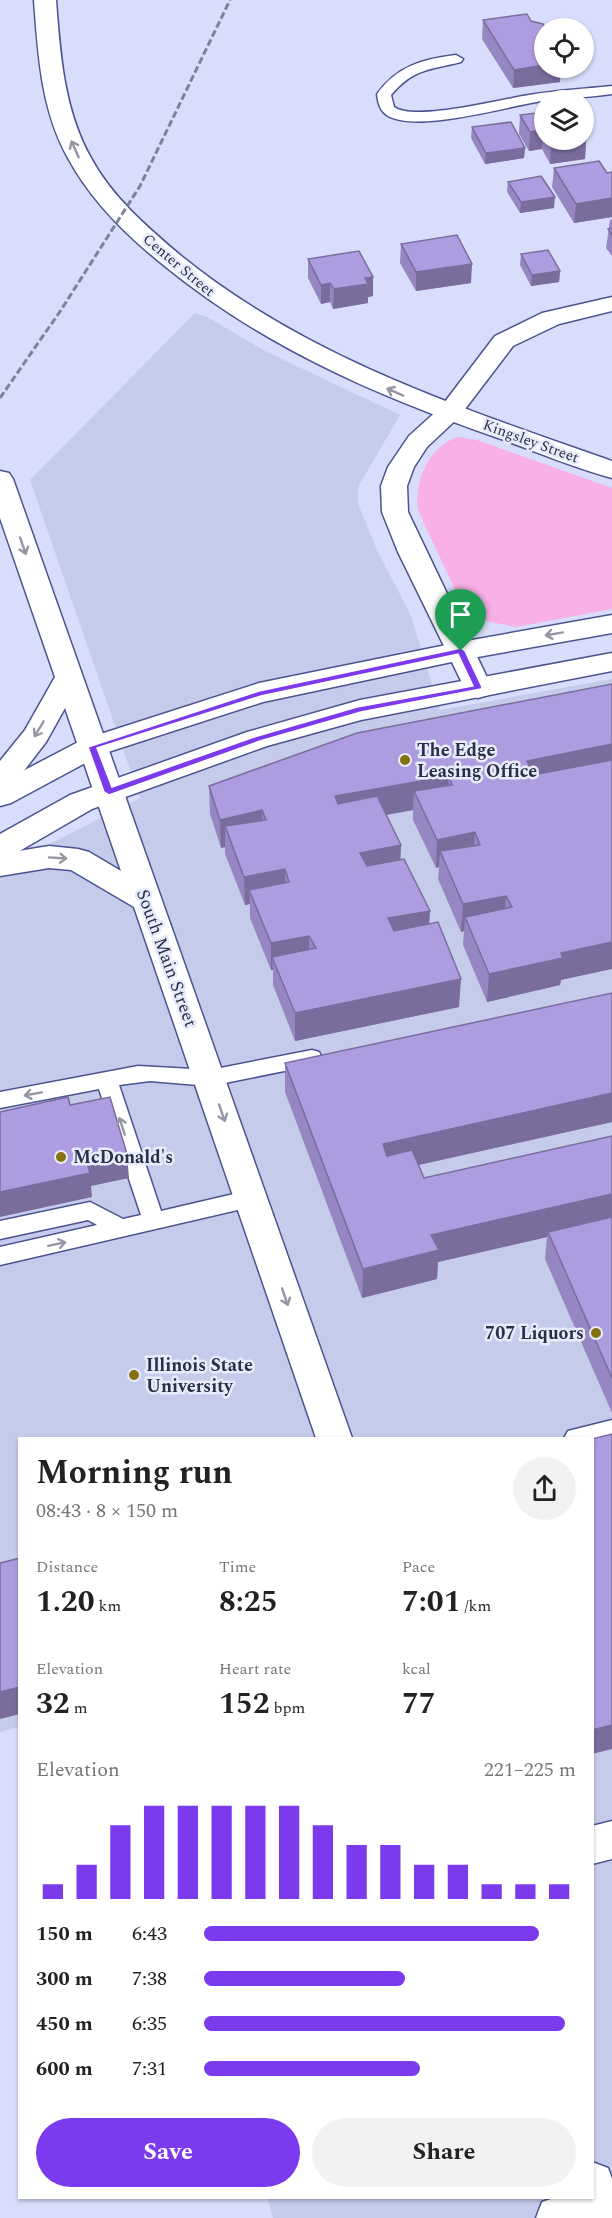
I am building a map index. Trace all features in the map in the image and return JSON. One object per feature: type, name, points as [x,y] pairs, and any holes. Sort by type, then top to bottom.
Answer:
[{"type":"main road","name":"Center Street","points":[[45,0],[56,93],[69,135],[80,159],[107,198],[137,231],[186,275],[278,337],[398,393],[450,412]]},
{"type":"main road","points":[[478,687],[403,532],[395,512],[394,486],[401,467],[418,442],[450,412],[504,341],[551,318],[612,304]]},
{"type":"main road","name":"Kingsley Street","points":[[450,412],[612,470]]},
{"type":"main road","name":"South Main Street","points":[[0,479],[334,1437]]},
{"type":"main road","points":[[0,796],[92,747],[259,693],[461,651],[612,624]]},
{"type":"main road","points":[[0,848],[81,802],[257,739],[360,710],[612,662]]},
{"type":"main road","points":[[0,782],[36,735],[68,678]]},
{"type":"main road","points":[[0,865],[49,857],[78,860],[146,900]]},
{"type":"main road","points":[[594,1844],[612,1840]]},
{"type":"main road","points":[[558,2218],[599,2203]]},
{"type":"lane","points":[[456,59],[427,63],[405,72],[384,94],[386,107],[400,116],[423,116],[533,99],[612,90]]},
{"type":"lane","points":[[0,1100],[150,1072],[210,1078],[336,1053]]},
{"type":"lane","points":[[107,1081],[154,1222]]},
{"type":"lane","points":[[58,1110],[76,1086]]},
{"type":"lane","points":[[0,1256],[251,1199]]},
{"type":"lane","points":[[0,1230],[90,1211],[121,1229]]},
{"type":"lane","points":[[580,1437],[612,1430]]},
{"type":"shaded area","points":[[195,313],[209,318],[263,350],[400,415],[358,487],[358,504],[377,550],[411,616],[440,710],[612,679],[612,2218],[273,2218],[267,2199],[594,2199],[594,1437],[18,1437],[18,1727],[0,1732],[0,869],[140,798],[30,480]]},
{"type":"shaded area","points":[[457,437],[477,440],[612,488],[612,609],[516,627],[480,620],[462,605],[418,510],[417,499],[421,477],[431,457],[447,442]]},
{"type":"building","points":[[527,14],[534,22],[534,67],[514,70],[483,20]]},
{"type":"building","points":[[534,113],[534,131],[530,132],[520,115]]},
{"type":"building","points":[[511,122],[525,148],[486,153],[472,127]]},
{"type":"building","points":[[599,161],[607,173],[612,172],[612,198],[576,204],[554,168]]},
{"type":"building","points":[[541,176],[555,197],[521,202],[508,182]]},
{"type":"building","points":[[457,235],[472,264],[416,272],[401,244]]},
{"type":"building","points":[[548,250],[560,271],[532,275],[521,254]]},
{"type":"building","points":[[359,251],[373,277],[365,278],[368,284],[334,289],[330,283],[321,285],[308,259]]},
{"type":"building","points":[[612,684],[612,744],[527,761],[533,775],[612,760],[612,942],[561,953],[563,958],[489,974],[465,917],[512,907],[506,896],[463,904],[440,851],[480,845],[475,832],[437,840],[414,791],[452,785],[449,776],[335,796],[338,804],[377,796],[401,845],[360,853],[367,866],[404,859],[430,911],[388,918],[394,931],[438,922],[461,979],[295,1013],[272,957],[316,948],[309,936],[271,943],[249,890],[289,882],[285,869],[244,877],[225,826],[266,820],[262,810],[220,820],[209,786],[357,733]]},
{"type":"building","points":[[612,993],[612,1093],[383,1144],[387,1156],[412,1150],[424,1178],[612,1136],[612,1194],[431,1235],[439,1250],[363,1269],[285,1063]]},
{"type":"building","name":"McDonald's","points":[[68,1097],[70,1105],[110,1097],[127,1154],[87,1162],[90,1173],[0,1192],[0,1112]]},
{"type":"building","points":[[612,1217],[612,1378],[548,1232]]},
{"type":"building","points":[[612,1434],[612,1725],[594,1730],[594,1438]]},
{"type":"building","points":[[18,1558],[18,1688],[0,1692],[0,1563]]},
{"type":"railway","points":[[0,398],[61,310],[140,186],[230,0]]},
{"type":"place","name":"The Edge Leasing Office","points":[[405,760]]},
{"type":"place","name":"McDonald's","points":[[61,1157]]},
{"type":"place","name":"707 Liquors","points":[[596,1333]]},
{"type":"place","name":"Illinois State University","points":[[134,1375]]},
{"type":"route","points":[[461,651],[478,687],[360,710],[257,739],[109,792],[92,747],[259,693],[461,651]]}]
